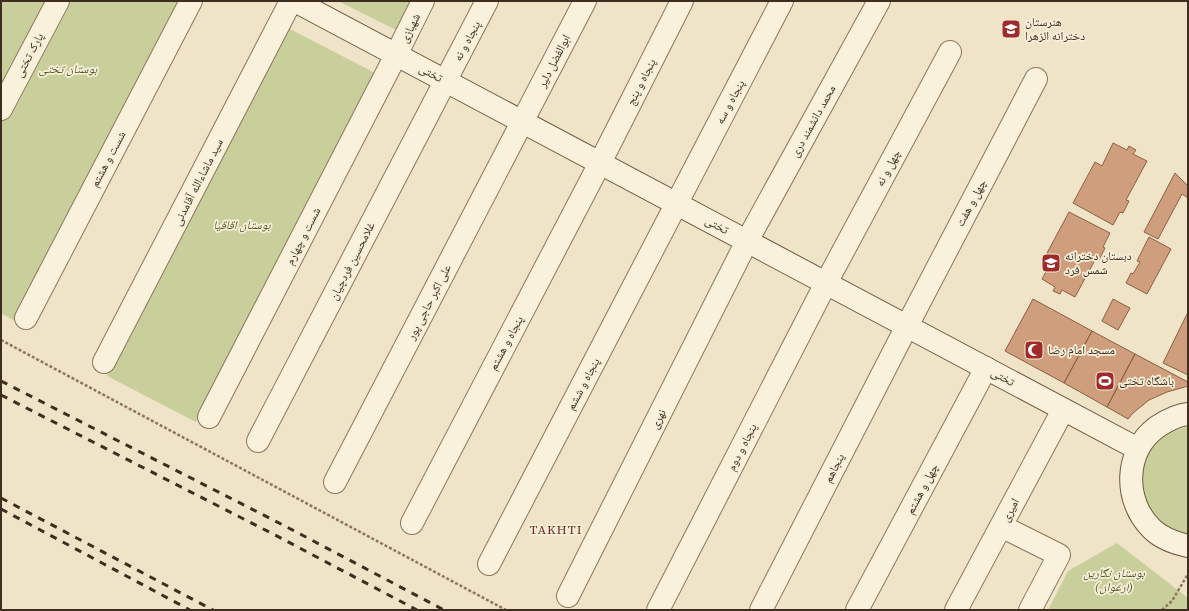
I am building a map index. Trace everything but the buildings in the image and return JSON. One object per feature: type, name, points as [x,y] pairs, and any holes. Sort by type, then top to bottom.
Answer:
[{"type":"street","name":"پارک تختی","points":[[1,109],[58,1]]},
{"type":"street","name":"شست و هشتم","points":[[26,318],[191,1]]},
{"type":"street","name":"سید ماشاءالله آقامدنی","points":[[104,362],[291,1]]},
{"type":"street","name":"تختی","points":[[295,1],[1138,449]]},
{"type":"street","name":"شهبازی","points":[[396,55],[423,1]]},
{"type":"street","name":"پنجاه و نه","points":[[446,81],[488,1]]},
{"type":"street","name":"ابوالفضل دلیر","points":[[522,122],[585,1]]},
{"type":"street","name":"پنجاه و پنج","points":[[600,163],[682,1]]},
{"type":"street","name":"پنجاه و سه","points":[[677,204],[782,1]]},
{"type":"street","name":"محمد دانشمند دری","points":[[747,241],[879,1]]},
{"type":"street","name":"چهل و نه","points":[[826,283],[950,52]]},
{"type":"street","name":"شست و چهارم","points":[[209,417],[396,55]]},
{"type":"street","name":"چهل و هفت","points":[[906,326],[1036,79]]},
{"type":"street","name":"غلامحسین فردچیان","points":[[258,441],[446,81]]},
{"type":"street","name":"علی اکبر حاجی پور","points":[[335,482],[522,122]]},
{"type":"street","name":"پنجاه و هشتم","points":[[412,523],[600,163]]},
{"type":"street","name":"پنجاه و ششم","points":[[489,564],[677,204]]},
{"type":"street","name":"نهری","points":[[568,596],[747,241]]},
{"type":"street","name":"پنجاه و دوم","points":[[658,610],[826,283]]},
{"type":"street","name":"پنجاهم","points":[[761,610],[906,326]]},
{"type":"street","name":"چهل و هشتم","points":[[857,610],[986,368]]},
{"type":"street","name":"امیری","points":[[956,610],[1063,410]]},
{"type":"street","points":[[1188,414],[1166,421],[1150,433],[1138,449],[1131,470],[1131,492],[1139,513],[1152,530],[1171,542],[1188,546]]},
{"type":"street","points":[[1001,526],[1059,555],[1030,610]]},
{"type":"path","points":[[1,340],[506,610]]},
{"type":"path","points":[[1162,610],[1172,601],[1188,574]]},
{"type":"green space","name":"بوستان تختی","points":[[1,1],[179,1],[15,321],[1,313]]},
{"type":"green space","points":[[338,1],[411,1],[396,30]]},
{"type":"green space","name":"بوستان اقاقیا","points":[[288,28],[377,74],[196,422],[107,376]]},
{"type":"green space","points":[[1188,427],[1188,535],[1168,528],[1158,520],[1146,501],[1142,479],[1143,468],[1152,448],[1166,435]]},
{"type":"green space","name":"بوستان نگارین (ارغوان)","points":[[1117,543],[1188,598],[1188,610],[1048,610],[1068,571]]},
{"type":"railway","points":[[1,381],[285,526],[444,610]]},
{"type":"railway","points":[[1,395],[275,535],[417,610]]},
{"type":"railway","points":[[1,498],[213,610]]},
{"type":"railway","points":[[1,509],[190,610]]},
{"type":"place","name":"هنرستان دخترانه الزهرا","points":[[1011,29]]},
{"type":"place","name":"دبستان دخترانه شمس فرد","points":[[1051,263]]},
{"type":"place","name":"مسجد امام رضا","points":[[1034,350]]},
{"type":"place","name":"باشگاه تختی","points":[[1105,381]]},
{"type":"district","name":"TAKHTI","points":[[556,529]]}]
